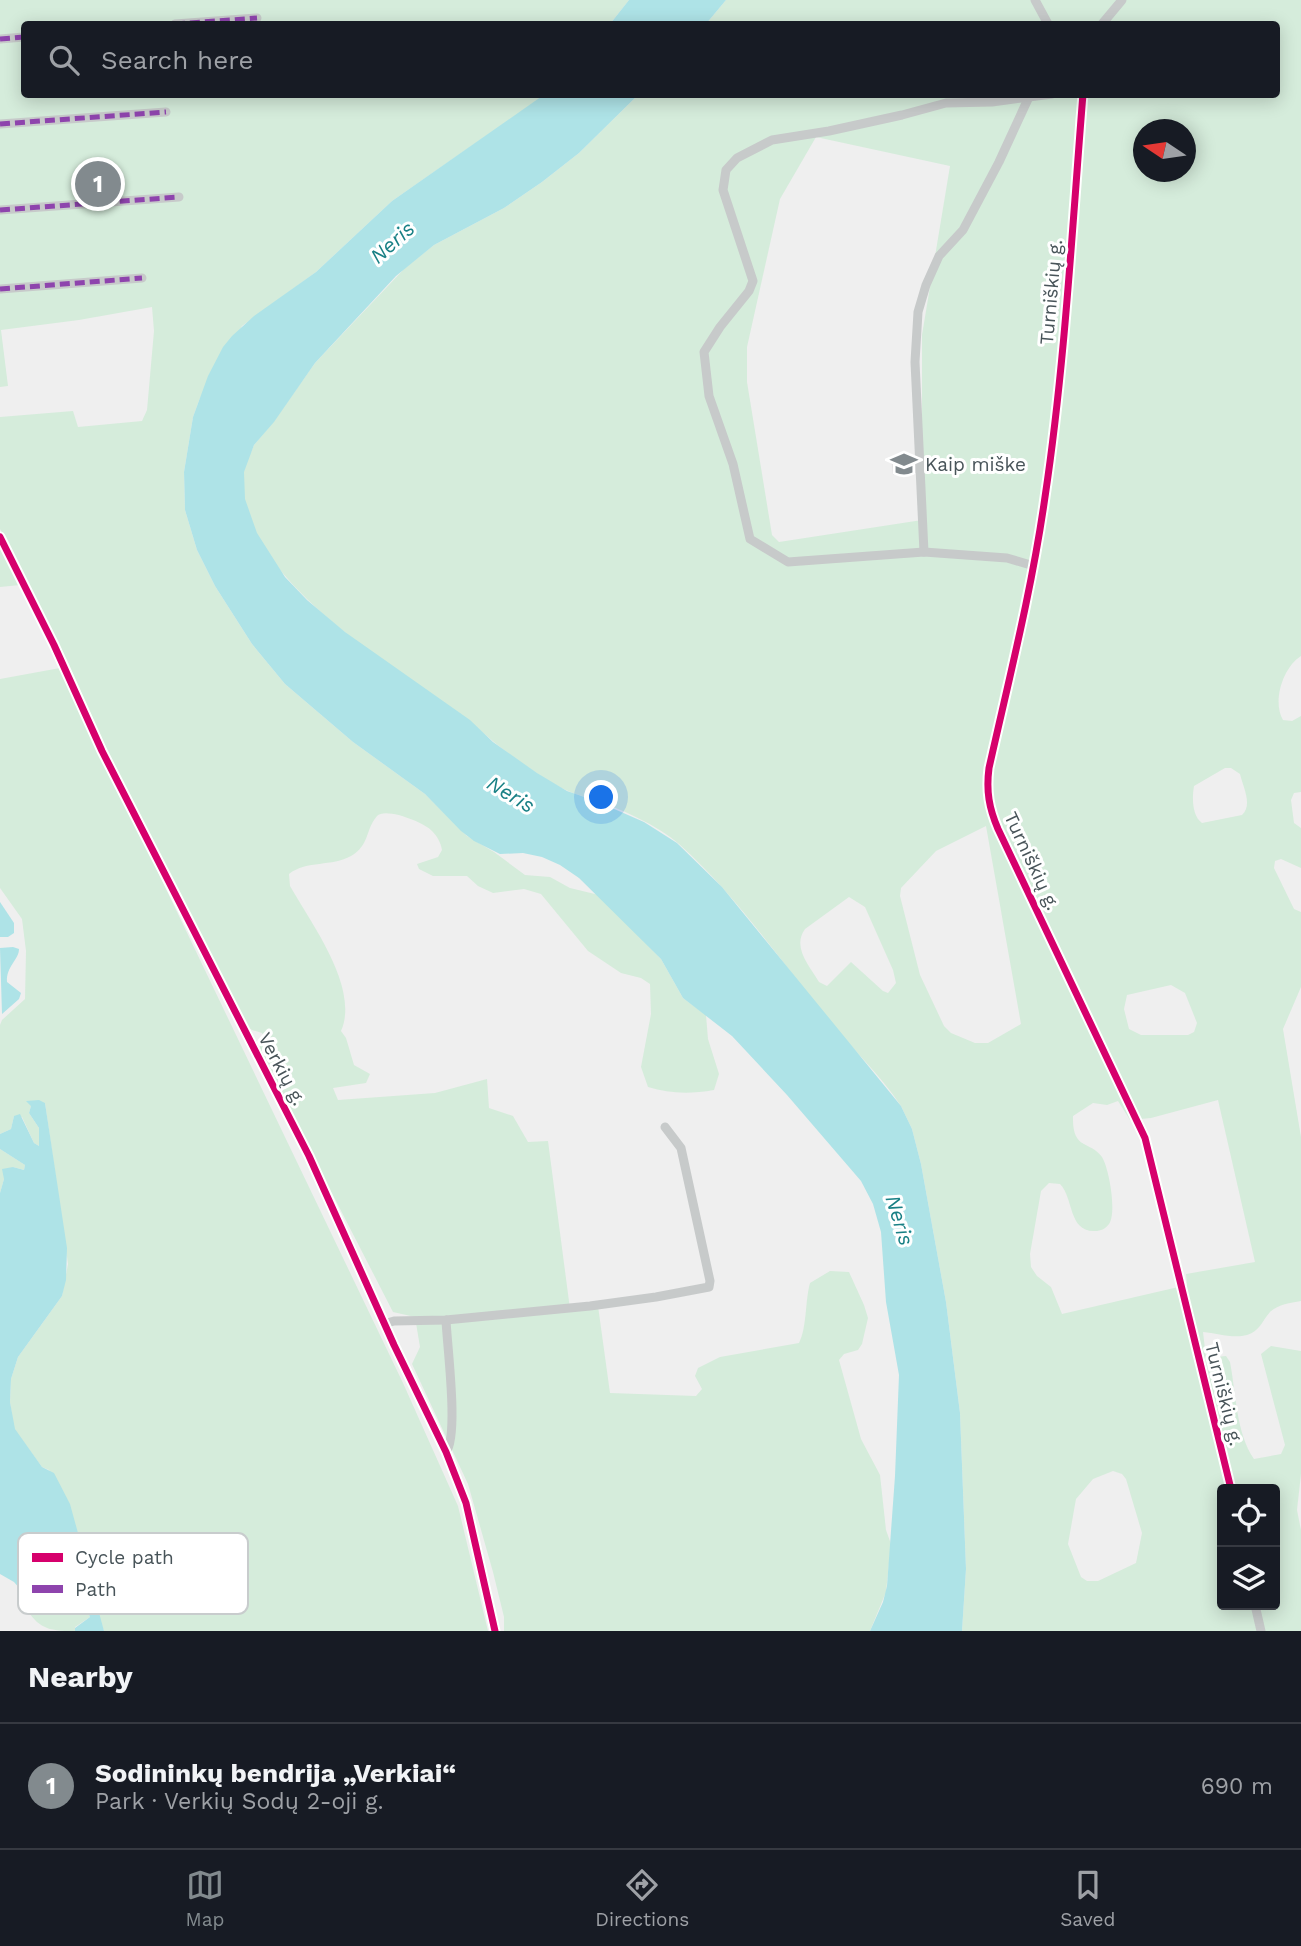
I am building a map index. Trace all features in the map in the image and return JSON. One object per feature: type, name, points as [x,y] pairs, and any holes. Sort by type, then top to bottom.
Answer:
[{"type":"street","points":[[1035,0],[1046,21]]},
{"type":"street","points":[[1104,21],[1122,0]]},
{"type":"street","points":[[216,21],[257,18]]},
{"type":"street","points":[[0,39],[21,37]]},
{"type":"street","points":[[1033,98],[946,103],[878,121],[772,140],[737,158],[724,175],[723,190],[753,281],[749,291],[704,352],[709,396],[733,464],[750,539],[788,562],[924,552],[1007,558],[1034,566]]},
{"type":"street","name":"Turniškių g.","points":[[1083,98],[1056,423],[1034,566],[989,768],[988,802],[1146,1138],[1230,1484]]},
{"type":"street","points":[[924,552],[915,362],[919,312],[926,285],[939,256],[962,230],[999,162],[1028,99]]},
{"type":"street","points":[[0,124],[166,112]]},
{"type":"street","points":[[0,210],[179,197]]},
{"type":"street","points":[[0,289],[142,278]]},
{"type":"street","name":"Verkių g.","points":[[0,537],[54,645],[102,751],[309,1156],[384,1324],[446,1451],[466,1503],[495,1631]]},
{"type":"street","points":[[384,1324],[603,1304],[709,1287],[710,1281],[681,1148],[665,1127]]},
{"type":"street","points":[[446,1320],[452,1421],[449,1448],[446,1451]]},
{"type":"street","points":[[1256,1610],[1261,1631]]},
{"type":"shaded area","name":"Kaip miške","points":[[915,455],[917,473],[893,475],[891,457]]},
{"type":"green space","points":[[0,0],[629,0],[612,21],[21,21],[21,98],[541,98],[392,201],[316,272],[242,326],[200,398],[193,417],[184,472],[185,510],[197,550],[215,586],[252,644],[285,684],[353,742],[425,794],[467,836],[525,875],[550,877],[570,888],[599,895],[661,959],[683,998],[706,1015],[708,1039],[719,1074],[714,1090],[681,1093],[648,1087],[641,1067],[651,1014],[650,984],[641,978],[621,973],[588,951],[541,894],[524,889],[493,893],[478,886],[467,876],[433,876],[419,869],[417,864],[438,857],[442,850],[432,831],[405,817],[388,813],[377,816],[361,847],[351,856],[304,867],[289,874],[290,886],[339,976],[345,1014],[341,1031],[346,1038],[354,1065],[370,1074],[366,1083],[333,1088],[338,1100],[435,1093],[487,1079],[489,1108],[513,1116],[528,1142],[548,1141],[570,1309],[598,1306],[610,1393],[696,1396],[702,1389],[695,1376],[698,1368],[720,1357],[799,1343],[810,1283],[830,1271],[849,1272],[868,1318],[858,1350],[844,1354],[839,1360],[861,1439],[880,1475],[886,1530],[891,1544],[886,1592],[870,1631],[504,1631],[504,1617],[493,1572],[468,1484],[412,1364],[420,1347],[415,1317],[393,1312],[259,1051],[261,1042],[265,1039],[262,1033],[245,1025],[116,770],[67,660],[0,529],[0,417],[73,411],[78,427],[142,421],[147,410],[154,331],[152,307],[1,330],[8,386],[0,387]]},
{"type":"green space","points":[[726,0],[1301,0],[1301,656],[1284,676],[1279,704],[1283,720],[1292,721],[1301,716],[1301,792],[1294,793],[1291,800],[1294,823],[1301,828],[1301,868],[1281,859],[1275,861],[1274,868],[1294,909],[1301,912],[1301,987],[1283,1029],[1301,1137],[1301,1301],[1273,1309],[1258,1328],[1247,1335],[1203,1332],[1206,1358],[1226,1356],[1230,1362],[1240,1425],[1254,1459],[1281,1454],[1285,1445],[1261,1354],[1271,1346],[1301,1351],[1301,1474],[1297,1510],[1301,1530],[1301,1631],[962,1631],[966,1569],[960,1413],[946,1302],[921,1164],[912,1129],[901,1106],[738,906],[679,844],[639,819],[565,790],[502,749],[463,716],[362,646],[326,616],[293,584],[266,551],[248,516],[244,471],[254,445],[315,363],[405,268],[434,245],[504,208],[579,153],[635,98],[1280,98],[1280,21],[708,21]],"holes":[[[816,137],[950,166],[922,335],[922,520],[779,542],[772,535],[747,382],[747,347],[780,199]],[[1225,768],[1231,768],[1240,774],[1246,796],[1245,811],[1242,815],[1202,823],[1195,811],[1194,786]],[[986,826],[1021,1024],[988,1043],[975,1043],[951,1033],[944,1026],[920,975],[900,896],[901,888],[936,851]],[[849,897],[865,907],[893,970],[896,983],[888,993],[851,962],[827,986],[819,982],[803,956],[800,942],[805,929]],[[1171,985],[1185,993],[1197,1023],[1194,1032],[1188,1035],[1141,1035],[1129,1029],[1124,1009],[1127,995]],[[1218,1100],[1255,1262],[1186,1274],[1187,1285],[1062,1314],[1051,1287],[1037,1276],[1031,1267],[1030,1254],[1041,1191],[1049,1183],[1060,1184],[1076,1220],[1086,1230],[1095,1231],[1106,1227],[1112,1210],[1111,1190],[1102,1157],[1075,1135],[1073,1116],[1093,1103],[1107,1105],[1118,1101],[1130,1120],[1151,1118]],[[1113,1471],[1122,1474],[1126,1479],[1142,1533],[1136,1563],[1098,1581],[1087,1581],[1081,1577],[1068,1544],[1076,1499],[1093,1479]]]},
{"type":"green space","points":[[0,547],[20,585],[0,587]]},
{"type":"green space","points":[[60,668],[403,1383],[458,1506],[488,1631],[104,1631],[97,1614],[248,1614],[248,1533],[76,1533],[49,1470],[42,1467],[14,1429],[10,1402],[11,1379],[18,1357],[62,1296],[68,1264],[45,1103],[31,1106],[29,1113],[39,1128],[39,1146],[34,1143],[22,1117],[14,1116],[11,1129],[0,1134],[0,1025],[25,999],[26,951],[22,919],[0,888],[0,679]]},
{"type":"green space","points":[[0,1149],[25,1165],[24,1170],[13,1167],[4,1179],[0,1193]]},
{"type":"green space","points":[[30,1614],[89,1614],[90,1617],[75,1627],[75,1631],[45,1627]]},
{"type":"water","points":[[629,0],[726,0],[708,21],[612,21]]},
{"type":"water","name":"Neris","points":[[539,98],[635,98],[579,153],[542,182],[504,208],[434,245],[396,276],[315,363],[274,422],[254,445],[244,472],[245,499],[257,533],[285,577],[345,632],[470,720],[493,742],[537,773],[567,791],[644,822],[677,843],[722,887],[901,1106],[912,1129],[921,1164],[946,1302],[960,1413],[966,1569],[962,1631],[870,1631],[887,1586],[899,1375],[886,1302],[881,1232],[873,1204],[861,1181],[732,1036],[683,998],[661,959],[579,878],[542,857],[523,853],[500,854],[474,841],[425,794],[353,742],[285,684],[252,644],[215,586],[197,550],[185,510],[184,472],[193,417],[208,376],[223,347],[254,316],[316,272],[392,201]]},
{"type":"water","points":[[0,902],[14,923],[14,933],[8,937],[0,937]]},
{"type":"water","points":[[0,948],[19,949],[8,972],[7,982],[21,993],[19,999],[2,1014]]},
{"type":"water","points":[[39,1100],[45,1103],[67,1248],[66,1280],[62,1296],[18,1357],[11,1379],[10,1402],[15,1429],[42,1467],[54,1473],[70,1504],[78,1533],[18,1533],[18,1587],[0,1574],[0,1193],[4,1179],[2,1169],[13,1167],[24,1170],[25,1165],[0,1149],[0,1134],[11,1129],[14,1116],[20,1114],[34,1143],[39,1146],[39,1128],[29,1113],[31,1106],[26,1101]]},
{"type":"water","points":[[89,1614],[99,1614],[104,1631],[75,1631],[75,1628],[90,1617]]},
{"type":"marked path","points":[[216,21],[257,18]]},
{"type":"marked path","points":[[0,39],[21,37]]},
{"type":"marked path","points":[[0,124],[166,112]]},
{"type":"marked path","points":[[0,210],[179,197]]},
{"type":"marked path","points":[[0,289],[142,278]]},
{"type":"cycle path","points":[[1083,98],[1052,447],[1034,566],[989,768],[988,792],[998,829],[1145,1138],[1230,1484]]},
{"type":"cycle path","points":[[0,537],[54,645],[102,751],[309,1156],[394,1345],[446,1452],[466,1503],[495,1631]]},
{"type":"place","name":"Sodininkų bendrija „Verkiai“","points":[[98,184]]},
{"type":"place","name":"Kaip miške","points":[[904,464]]}]
